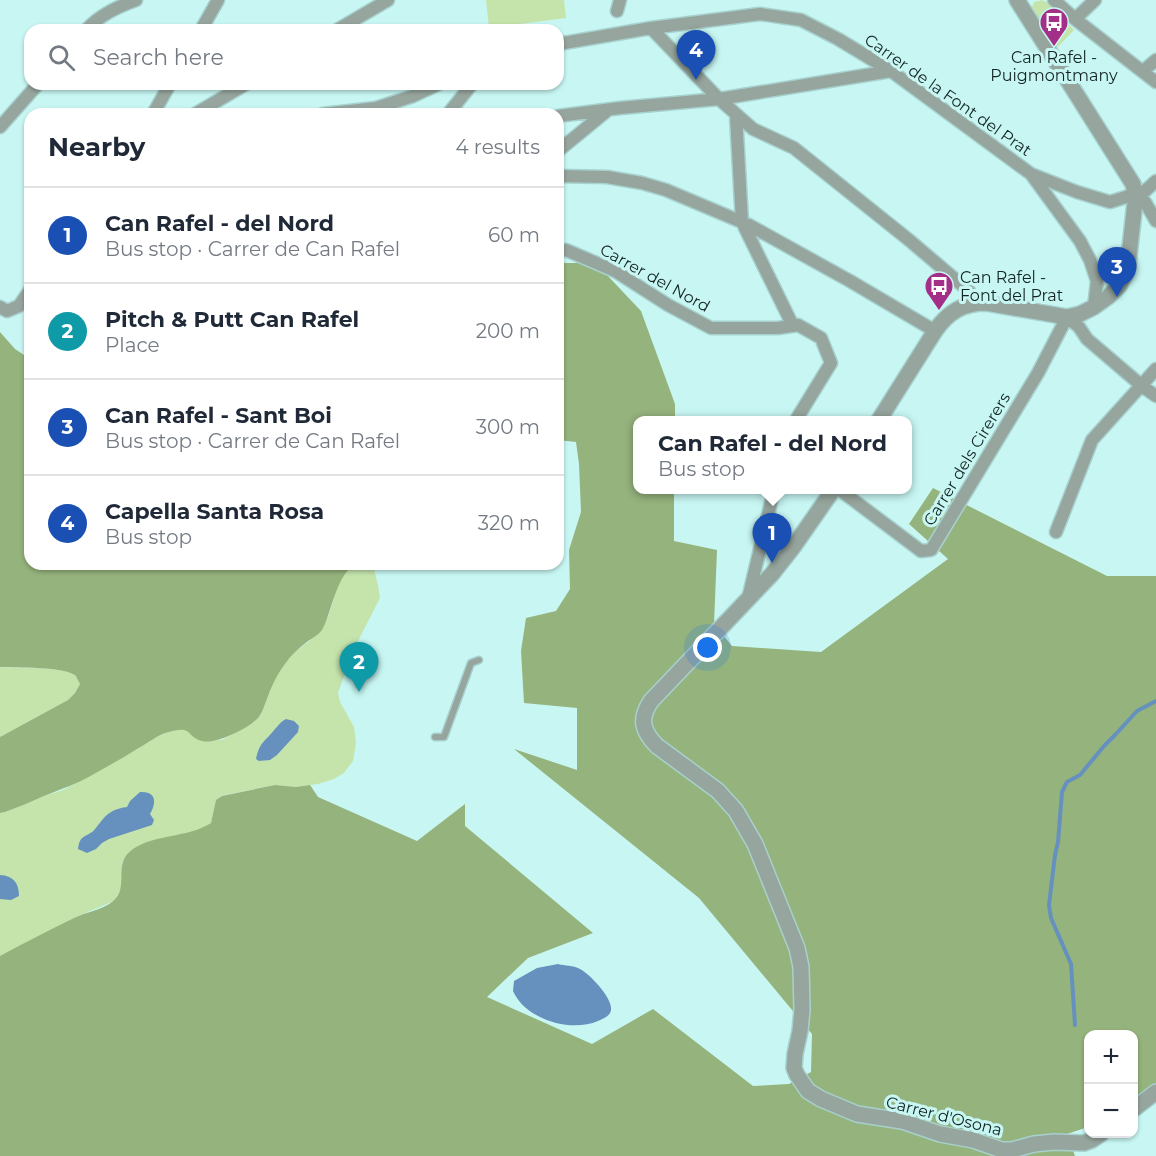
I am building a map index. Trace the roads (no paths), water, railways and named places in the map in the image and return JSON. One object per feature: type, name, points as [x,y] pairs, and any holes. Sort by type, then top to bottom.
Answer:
[{"type":"street","points":[[91,24],[119,6],[136,0]]},
{"type":"street","points":[[204,24],[218,0]]},
{"type":"street","points":[[347,24],[388,0]]},
{"type":"street","points":[[882,416],[935,331],[951,313],[973,303],[986,303],[1067,317],[1080,314],[1094,307],[1119,286],[1128,265],[1135,194],[1133,184],[1017,0]]},
{"type":"street","points":[[1054,0],[1156,82]]},
{"type":"street","points":[[1075,19],[1095,0]]},
{"type":"street","name":"Carrer de la Font del Prat","points":[[564,43],[651,28],[759,14],[801,20],[891,71],[1031,174],[1080,241],[1090,260],[1097,281],[1094,307]]},
{"type":"street","points":[[651,28],[736,115],[753,129],[794,148],[969,291],[973,303]]},
{"type":"street","points":[[1143,71],[1156,60]]},
{"type":"street","points":[[564,115],[719,99],[891,71]]},
{"type":"street","points":[[0,127],[33,90]]},
{"type":"street","points":[[156,108],[167,90]]},
{"type":"street","points":[[205,108],[236,90]]},
{"type":"street","points":[[376,108],[426,90]]},
{"type":"street","points":[[453,108],[467,90]]},
{"type":"street","points":[[564,146],[608,110]]},
{"type":"street","points":[[736,115],[742,222],[793,326]]},
{"type":"street","points":[[1031,174],[1110,202],[1145,191],[1156,181]]},
{"type":"street","points":[[564,176],[607,177],[666,190],[742,222],[935,331]]},
{"type":"street","points":[[1135,194],[1145,202],[1156,221]]},
{"type":"street","name":"Carrer del Nord","points":[[564,250],[615,271],[668,305],[711,328],[798,326],[821,338],[831,363],[798,416]]},
{"type":"street","points":[[0,307],[7,311],[19,306],[24,299]]},
{"type":"street","points":[[1067,317],[1079,327],[1087,339],[1156,396]]},
{"type":"street","name":"Carrer dels Cirerers","points":[[847,494],[921,551],[931,550],[1032,382],[1067,317]]},
{"type":"street","points":[[1056,532],[1092,440],[1156,369]]},
{"type":"street","points":[[748,600],[773,494]]},
{"type":"street","points":[[748,600],[794,546],[830,494]]},
{"type":"street","name":"Carrer d'Osona","points":[[748,600],[651,701],[646,709],[645,730],[657,746],[718,791],[743,821],[755,844],[790,929],[801,967],[802,1010],[794,1068],[797,1075],[808,1091],[843,1109],[872,1118],[902,1121],[940,1134],[974,1140],[1002,1150],[1054,1142],[1084,1143],[1095,1138]]},
{"type":"street","points":[[1138,1106],[1156,1092]]},
{"type":"lane","points":[[435,737],[444,737],[471,663],[479,660]]},
{"type":"water","points":[[286,719],[294,721],[299,726],[298,732],[270,760],[256,759],[263,742]]},
{"type":"water","points":[[140,792],[149,793],[154,798],[150,814],[154,820],[152,825],[109,839],[87,853],[78,849],[81,839],[93,831],[108,814],[127,807]]},
{"type":"water","points":[[0,875],[14,881],[18,887],[19,896],[11,900],[0,899]]},
{"type":"water","points":[[558,964],[580,969],[596,982],[610,1002],[611,1008],[608,1016],[587,1024],[562,1024],[538,1016],[519,1001],[513,991],[514,981],[537,968]]},
{"type":"waterway","points":[[1075,1025],[1071,964],[1051,918],[1049,905],[1062,792],[1067,782],[1080,775],[1137,711],[1156,701]]},
{"type":"place","name":"Can Rafel - Puigmontmany","points":[[1054,48]]},
{"type":"place","name":"Capella Santa Rosa","points":[[696,80]]},
{"type":"place","name":"Can Rafel - Sant Boi","points":[[1117,297]]},
{"type":"place","name":"Can Rafel - Font del Prat","points":[[939,312]]},
{"type":"place","name":"Can Rafel - del Nord","points":[[772,563]]},
{"type":"place","name":"Pitch & Putt Can Rafel","points":[[359,692]]}]
